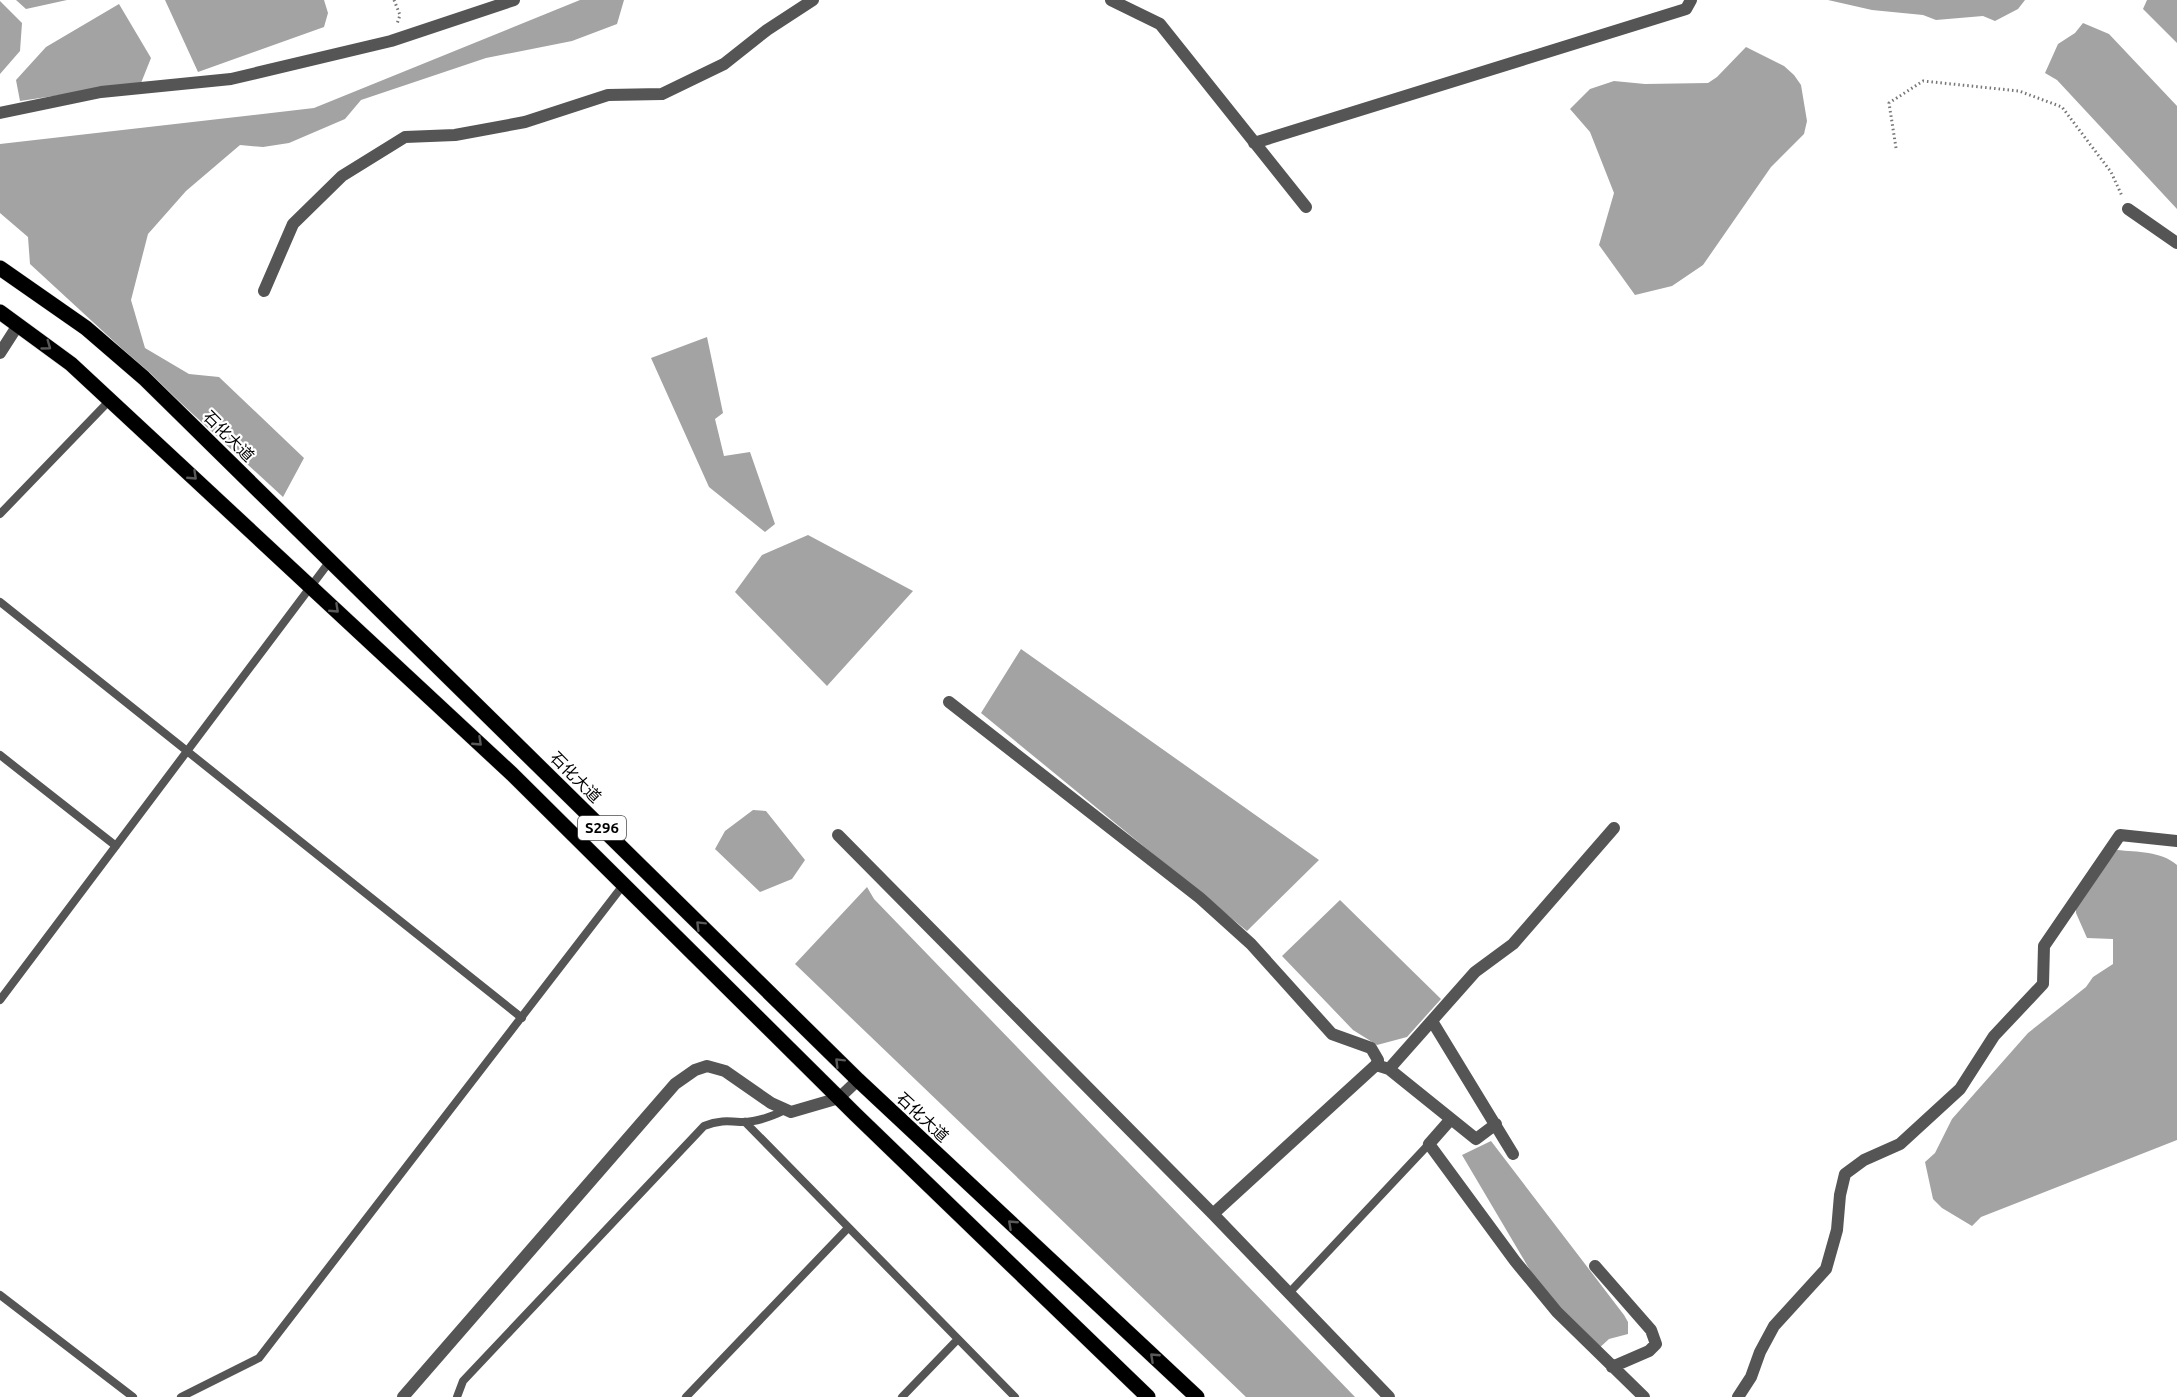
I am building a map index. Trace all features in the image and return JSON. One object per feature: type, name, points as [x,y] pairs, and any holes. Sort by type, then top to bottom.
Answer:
[{"type":"main road","name":"石化大道","points":[[0,268],[87,328],[144,378],[858,1080],[1197,1397]]},
{"type":"main road","name":"S296","points":[[0,312],[71,364],[512,774],[839,1098],[1148,1397]]},
{"type":"street","points":[[0,113],[101,92],[231,79],[391,41],[514,0]]},
{"type":"street","points":[[264,291],[293,224],[342,176],[405,136],[455,135],[525,122],[608,95],[663,94],[723,64],[767,30],[813,0]]},
{"type":"street","points":[[1111,0],[1160,24],[1306,207]]},
{"type":"street","points":[[1254,143],[1686,9],[1691,0]]},
{"type":"street","points":[[2128,209],[2177,243]]},
{"type":"street","points":[[0,353],[18,325]]},
{"type":"street","points":[[949,702],[1200,898],[1251,944],[1332,1034],[1371,1048],[1378,1060],[1376,1065],[1213,1214]]},
{"type":"street","points":[[1389,1069],[1475,972],[1513,944],[1614,828]]},
{"type":"street","points":[[838,835],[1213,1214],[1389,1397]]},
{"type":"street","points":[[1738,1397],[1774,1326],[1826,1269],[1837,1230],[1840,1195],[1845,1174],[1864,1160],[1900,1144],[1960,1089],[1994,1036],[2043,984],[2044,946],[2121,835],[2177,841]]},
{"type":"street","points":[[1432,1021],[1514,1154]]},
{"type":"street","points":[[1376,1065],[1389,1069],[1476,1139],[1496,1125]]},
{"type":"street","points":[[403,1397],[675,1084],[695,1070],[707,1066],[726,1071],[771,1103],[791,1112],[839,1098],[858,1080]]},
{"type":"street","points":[[1451,1119],[1429,1144],[1515,1261],[1557,1312],[1644,1397]]},
{"type":"street","points":[[1595,1266],[1651,1330],[1656,1344],[1649,1351],[1612,1367]]},
{"type":"lane","points":[[0,514],[110,400]]},
{"type":"lane","points":[[0,1000],[330,561]]},
{"type":"lane","points":[[0,602],[522,1018]]},
{"type":"lane","points":[[0,755],[116,846]]},
{"type":"lane","points":[[182,1397],[259,1358],[624,885]]},
{"type":"lane","points":[[456,1397],[463,1381],[704,1126],[716,1121],[745,1122],[774,1116],[785,1110]]},
{"type":"lane","points":[[745,1122],[1015,1397]]},
{"type":"lane","points":[[1288,1293],[1429,1144]]},
{"type":"lane","points":[[686,1397],[849,1228]]},
{"type":"lane","points":[[0,1295],[133,1397]]},
{"type":"lane","points":[[902,1397],[958,1339]]},
{"type":"path","points":[[391,41],[400,15],[394,0]]},
{"type":"path","points":[[1896,148],[1889,103],[1923,81],[2019,91],[2062,107],[2110,172],[2128,209]]},
{"type":"shaded area","points":[[16,0],[67,0],[26,9]]},
{"type":"shaded area","points":[[165,0],[324,0],[328,13],[324,27],[198,72]]},
{"type":"shaded area","points":[[580,0],[624,0],[617,24],[572,41],[486,58],[361,100],[345,119],[289,143],[263,147],[240,145],[186,191],[148,234],[131,300],[145,348],[189,374],[219,377],[304,458],[283,497],[30,264],[28,237],[0,213],[0,144],[314,108]]},
{"type":"shaded area","points":[[1828,0],[2025,0],[2018,9],[1995,21],[1983,16],[1936,20],[1923,15],[1872,10]]},
{"type":"shaded area","points":[[2147,0],[2177,0],[2177,43],[2143,9]]},
{"type":"shaded area","points":[[0,1],[22,23],[20,51],[0,74]]},
{"type":"shaded area","points":[[119,4],[151,58],[141,83],[20,101],[16,80],[46,47]]},
{"type":"shaded area","points":[[2083,23],[2109,34],[2177,106],[2177,209],[2057,80],[2045,73],[2058,44],[2075,33]]},
{"type":"shaded area","points":[[1746,47],[1784,66],[1801,85],[1807,121],[1804,134],[1771,167],[1703,265],[1672,286],[1635,295],[1599,245],[1614,193],[1590,132],[1570,109],[1590,89],[1614,81],[1645,84],[1708,83],[1717,77]]},
{"type":"shaded area","points":[[707,337],[723,413],[715,419],[724,456],[750,452],[775,524],[765,532],[709,487],[651,358]]},
{"type":"shaded area","points":[[808,535],[913,591],[827,686],[735,592],[762,555]]},
{"type":"shaded area","points":[[1021,649],[1319,860],[1247,931],[981,713]]},
{"type":"shaded area","points":[[753,810],[766,811],[805,860],[792,879],[760,892],[715,849],[725,831]]},
{"type":"shaded area","points":[[2117,850],[2164,857],[2177,865],[2177,1140],[1981,1217],[1972,1226],[1942,1208],[1933,1199],[1925,1162],[1935,1153],[1952,1119],[2028,1033],[2086,987],[2093,977],[2113,964],[2113,939],[2087,938],[2076,913],[2076,901]]},
{"type":"shaded area","points":[[867,887],[874,899],[1355,1397],[1246,1397],[795,964]]},
{"type":"shaded area","points":[[1340,900],[1441,999],[1407,1037],[1377,1045],[1353,1030],[1282,956]]},
{"type":"shaded area","points":[[1491,1141],[1624,1315],[1628,1322],[1628,1334],[1609,1339],[1597,1350],[1537,1282],[1462,1155]]}]
